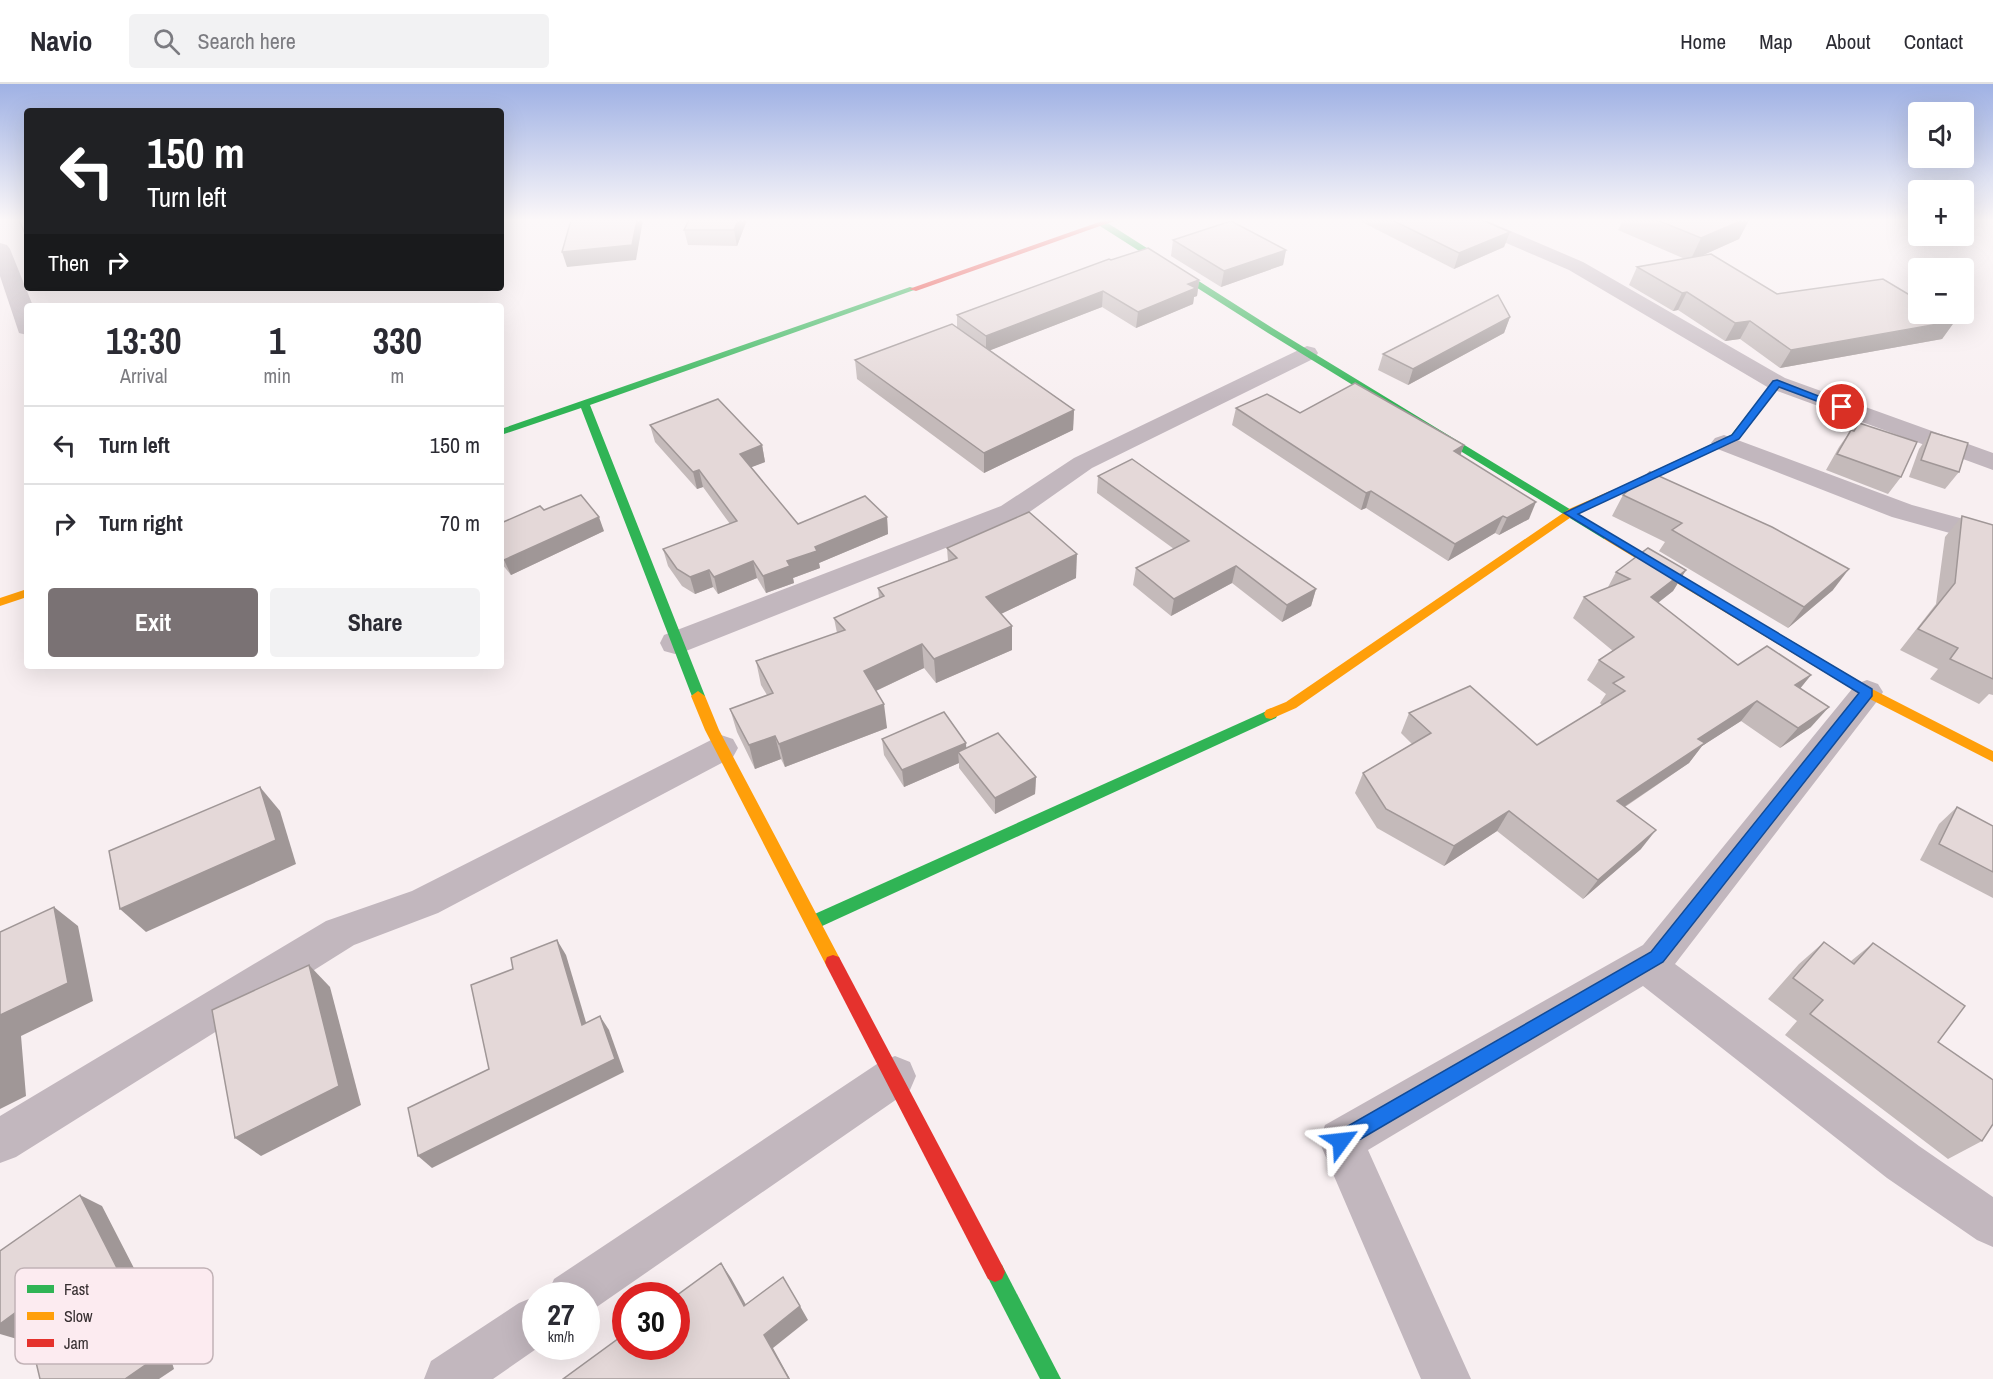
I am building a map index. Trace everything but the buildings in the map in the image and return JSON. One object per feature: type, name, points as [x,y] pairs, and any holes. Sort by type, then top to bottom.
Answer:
[{"type":"street","points":[[12,280],[24,311]]},
{"type":"street","points":[[504,431],[939,280]]},
{"type":"street","points":[[1197,280],[1307,353],[1867,692],[1993,757]]},
{"type":"street","points":[[1601,280],[1777,383],[1993,462]]},
{"type":"street","points":[[675,643],[1011,512],[1083,463],[1307,353]]},
{"type":"street","points":[[814,922],[1291,705],[1569,513],[1735,437],[1777,383]]},
{"type":"street","points":[[584,403],[675,643],[722,748],[1051,1379]]},
{"type":"street","points":[[1724,443],[1902,511],[1993,536]]},
{"type":"street","points":[[0,602],[24,594]]},
{"type":"street","points":[[1446,1379],[1341,1141],[1657,957],[1867,692]]},
{"type":"street","points":[[0,1141],[340,933],[425,902],[722,748]]},
{"type":"street","points":[[1645,964],[1903,1162],[1993,1224]]},
{"type":"street","points":[[592,1282],[895,1076]]},
{"type":"street","points":[[449,1379],[522,1329]]},
{"type":"traffic: fast","points":[[1192,280],[1608,536]]},
{"type":"traffic: fast","points":[[504,431],[913,289]]},
{"type":"traffic: fast","points":[[1610,494],[1735,437],[1777,383]]},
{"type":"traffic: fast","points":[[584,403],[698,696]]},
{"type":"traffic: fast","points":[[814,922],[1271,714]]},
{"type":"traffic: fast","points":[[995,1272],[1051,1379]]},
{"type":"traffic: slow","points":[[1271,714],[1291,705],[1573,511],[1610,494]]},
{"type":"traffic: slow","points":[[1608,536],[1867,692],[1993,757]]},
{"type":"traffic: slow","points":[[0,602],[24,594]]},
{"type":"traffic: slow","points":[[698,696],[712,730],[833,962]]},
{"type":"traffic: jam","points":[[913,289],[938,280]]},
{"type":"traffic: jam","points":[[833,962],[995,1272]]},
{"type":"route","points":[[1341,1141],[1657,957],[1867,692],[1569,513],[1735,437],[1777,383],[1842,407]]}]
